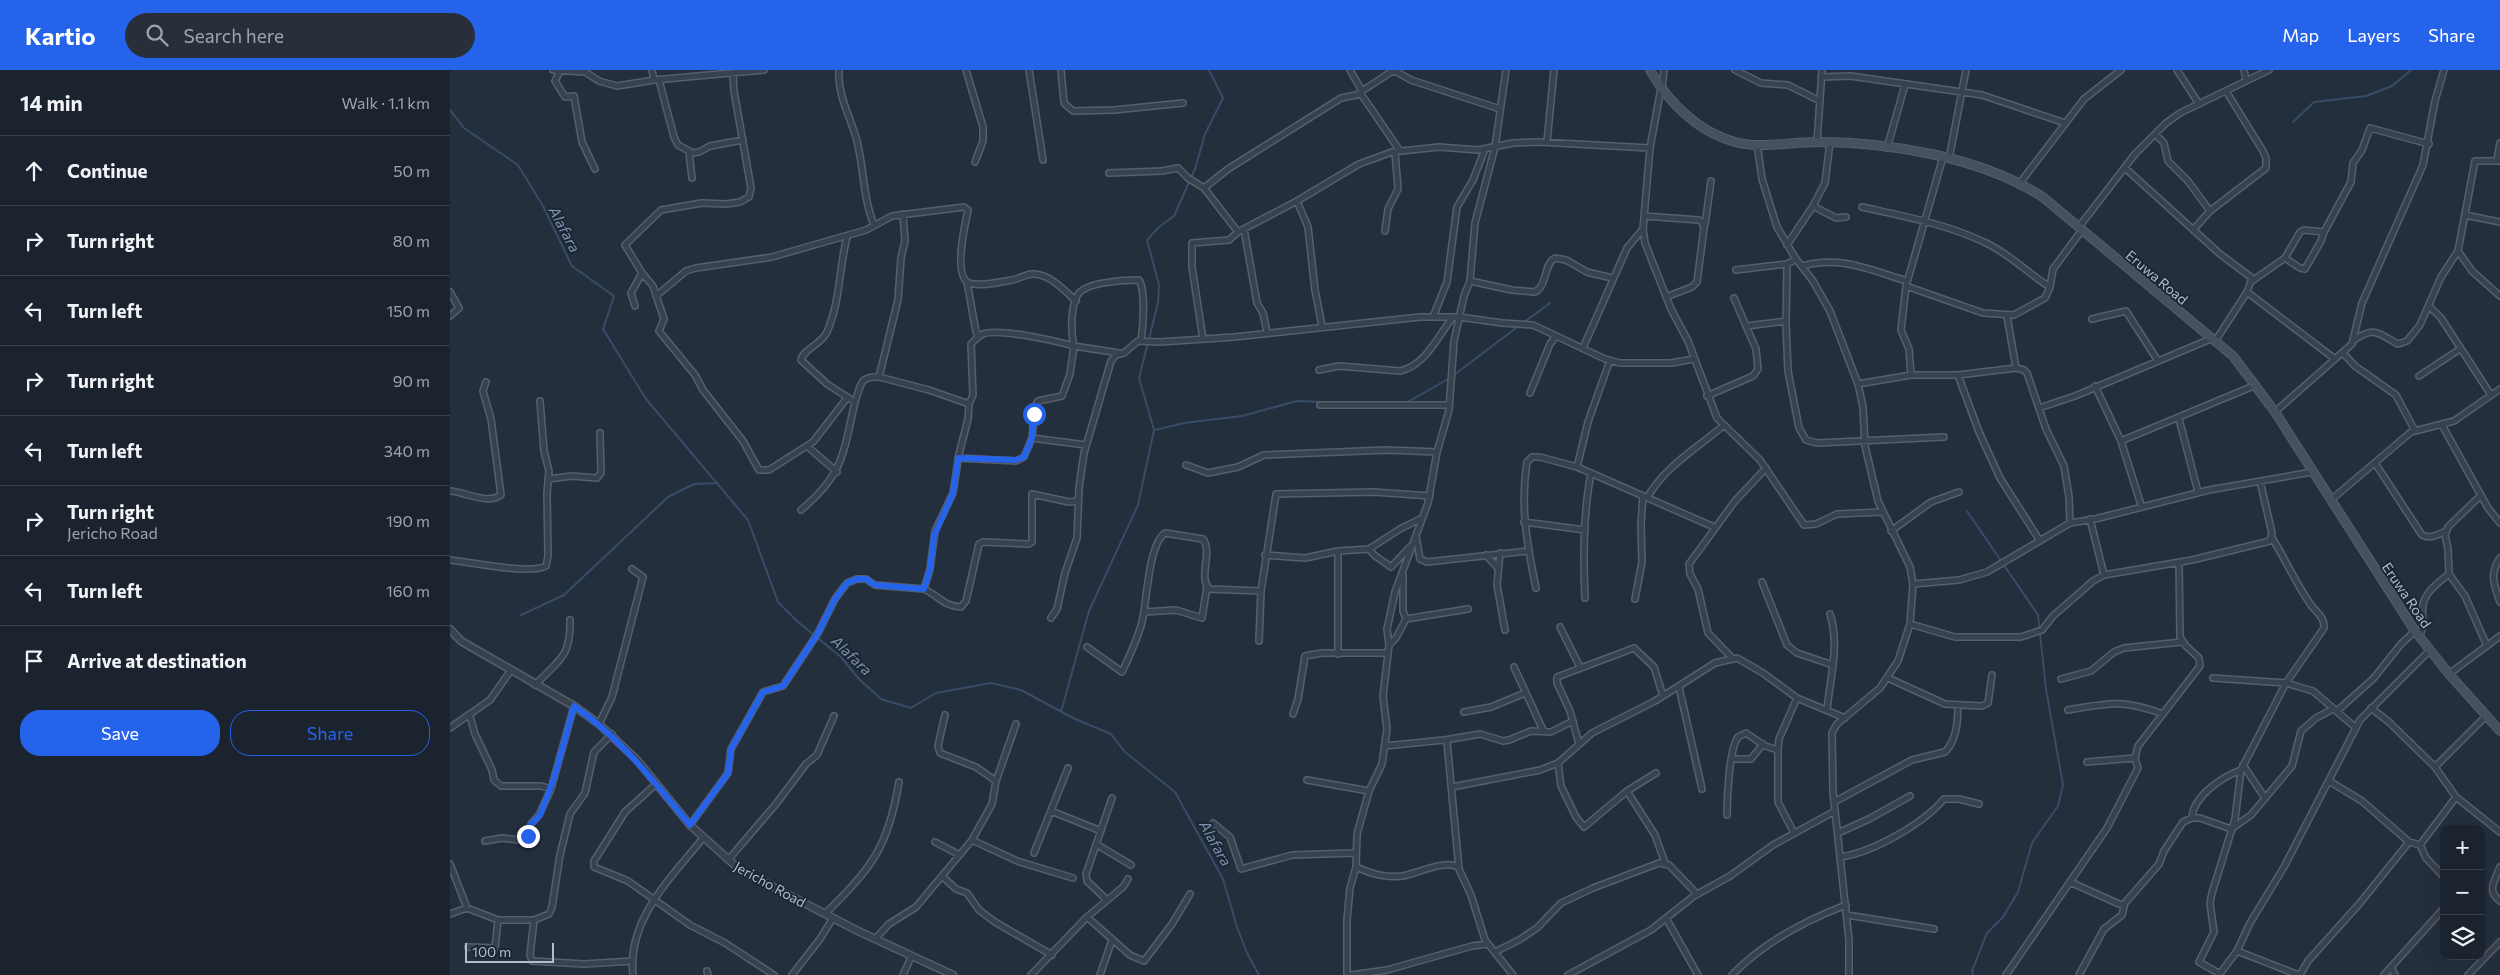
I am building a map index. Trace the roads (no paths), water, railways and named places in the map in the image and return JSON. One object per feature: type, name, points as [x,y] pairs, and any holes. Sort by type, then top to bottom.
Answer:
[{"type":"main road","name":"Eruwa Road","points":[[1650,70],[1676,106],[1703,127],[1736,142],[1757,144],[1830,142],[1887,148],[1946,158],[2000,174],[2020,183],[2044,198],[2233,356],[2275,412],[2417,633],[2449,674],[2500,731]]},
{"type":"street","points":[[553,70],[585,72],[599,81],[617,86],[656,80],[764,70]]},
{"type":"street","points":[[652,70],[675,140],[688,152],[692,178]]},
{"type":"street","points":[[839,70],[841,89],[860,158],[867,206],[874,225]]},
{"type":"street","points":[[966,70],[983,127],[983,141],[974,162]]},
{"type":"street","points":[[1029,70],[1043,160]]},
{"type":"street","points":[[1061,70],[1064,103],[1073,111],[1114,110],[1183,103]]},
{"type":"street","points":[[1350,70],[1361,92],[1398,151],[1398,189],[1388,209],[1385,231]]},
{"type":"street","points":[[1347,975],[1346,920],[1350,888],[1356,867],[1357,834],[1369,791],[1382,764],[1385,746],[1387,722],[1383,681],[1389,645],[1388,624],[1395,592],[1430,496],[1437,452],[1449,405],[1452,359],[1459,317],[1470,281],[1475,223],[1495,147],[1506,70]]},
{"type":"street","points":[[1547,142],[1554,70]]},
{"type":"street","points":[[1664,70],[1650,148],[1643,229],[1645,243],[1666,297],[1688,341],[1707,396],[1717,418],[1723,426],[1747,446],[1766,468],[1804,525],[1816,524],[1837,514],[1882,512]]},
{"type":"street","points":[[1737,70],[1761,83],[1788,85],[1820,101]]},
{"type":"street","points":[[1817,142],[1822,70]]},
{"type":"street","points":[[1911,375],[1909,349],[1901,330],[1907,284],[1946,158],[1966,70]]},
{"type":"street","points":[[2177,70],[2199,104]]},
{"type":"street","points":[[2244,70],[2246,80]]},
{"type":"street","points":[[1802,266],[1817,262],[1839,261],[1983,313],[2007,316],[2020,312],[2045,298],[2050,287],[2053,268],[2135,154],[2155,134],[2180,113],[2268,70]]},
{"type":"street","points":[[2353,341],[2362,303],[2423,165],[2429,144],[2435,101],[2444,70]]},
{"type":"street","points":[[560,71],[556,81],[565,97],[574,96],[582,142],[595,169]]},
{"type":"street","points":[[2020,183],[2084,99],[2116,71]]},
{"type":"street","points":[[1204,188],[1228,169],[1341,98],[1361,92],[1391,72],[1396,72],[1411,80],[1500,109]]},
{"type":"street","points":[[734,73],[734,91],[750,188],[749,197],[740,202],[702,203],[657,212],[625,245],[642,273],[653,286],[664,319],[659,331],[695,375],[703,390],[743,441],[759,470],[769,470],[806,446],[818,436],[847,398]]},
{"type":"street","points":[[1822,77],[1851,76],[1982,94],[2066,123]]},
{"type":"street","points":[[1887,148],[1905,84]]},
{"type":"street","points":[[2193,230],[2210,211],[2266,168],[2266,158],[2263,151],[2226,91]]},
{"type":"street","points":[[2285,258],[2300,268],[2306,268],[2351,182],[2353,163],[2362,150],[2370,128],[2429,144]]},
{"type":"street","points":[[2155,134],[2164,144],[2168,161],[2188,181],[2210,211]]},
{"type":"street","points":[[688,152],[699,152],[710,146],[743,140]]},
{"type":"street","points":[[1203,339],[1192,267],[1191,245],[1194,242],[1229,240],[1238,232],[1297,201],[1358,164],[1398,151],[1439,147],[1465,150],[1485,149],[1513,143],[1547,142],[1650,148]]},
{"type":"street","points":[[1787,245],[1813,206],[1825,182],[1830,142]]},
{"type":"street","points":[[2275,412],[2343,353],[2353,341],[2366,332],[2373,331],[2398,344],[2402,344],[2420,325],[2441,277],[2458,251],[2475,161],[2498,161],[2500,143]]},
{"type":"street","points":[[1757,144],[1762,179],[1777,227],[1830,311],[1858,384],[1863,407],[1865,441],[1870,472],[1882,512],[1910,567],[1914,584],[1910,624],[1904,646],[1888,678],[1880,688],[1834,728],[1831,741],[1834,802],[1847,915],[1849,975]]},
{"type":"street","points":[[1433,317],[1447,282],[1457,207],[1473,180],[1485,149]]},
{"type":"street","points":[[1109,173],[1162,171],[1176,167],[1188,178],[1204,188],[1238,232]]},
{"type":"street","points":[[2125,168],[2220,254],[2249,276],[2252,281]]},
{"type":"street","points":[[1666,297],[1692,287],[1697,282],[1711,181]]},
{"type":"street","points":[[1297,201],[1308,227],[1322,326]]},
{"type":"street","points":[[1813,206],[1836,218],[1846,217]]},
{"type":"street","points":[[656,296],[686,271],[696,268],[755,261],[847,237],[866,230],[892,216],[964,207],[968,210],[960,265],[962,277],[967,282],[976,332],[979,336]]},
{"type":"street","points":[[1862,207],[1925,222],[1984,242],[2013,259],[2033,277],[2050,287]]},
{"type":"street","points":[[879,377],[898,300],[901,258],[906,241],[903,214]]},
{"type":"street","points":[[2465,215],[2500,222]]},
{"type":"street","points":[[1644,216],[1699,220],[1704,228]]},
{"type":"street","points":[[1244,229],[1257,303],[1265,318],[1267,332]]},
{"type":"street","points":[[1582,348],[1599,314],[1612,278],[1627,248],[1643,229]]},
{"type":"street","points":[[2039,408],[2215,339],[2248,292],[2252,281],[2285,258],[2304,230],[2324,232]]},
{"type":"street","points":[[847,237],[830,323],[822,341],[805,353],[801,360],[818,377],[855,402]]},
{"type":"street","points":[[2458,251],[2472,271],[2500,296]]},
{"type":"street","points":[[1470,281],[1512,290],[1535,292],[1544,284],[1551,261],[1555,258],[1566,260],[1587,272],[1612,278]]},
{"type":"street","points":[[1736,270],[1787,264],[1796,259]]},
{"type":"street","points":[[1787,264],[1786,321],[1788,371],[1802,435],[1806,440],[1817,443],[1944,437]]},
{"type":"street","points":[[635,306],[631,293],[642,273]]},
{"type":"street","points":[[967,282],[985,284],[1013,280],[1033,274],[1056,283],[1076,301]]},
{"type":"street","points":[[958,458],[1016,460],[1024,457],[1032,438],[1034,414],[1038,401],[1062,396],[1070,374],[1074,346],[1071,331],[1076,301],[1081,291],[1103,283],[1138,280],[1142,285],[1142,341]]},
{"type":"street","points":[[450,292],[459,308],[450,316]]},
{"type":"street","points":[[2248,292],[2336,359]]},
{"type":"street","points":[[1707,396],[1756,373],[1758,363],[1756,349],[1734,298]]},
{"type":"street","points":[[2429,306],[2441,318],[2491,395]]},
{"type":"street","points":[[2092,319],[2126,311],[2158,360]]},
{"type":"street","points":[[2007,316],[2016,368]]},
{"type":"street","points":[[1051,618],[1057,609],[1065,573],[1077,538],[1078,501],[1086,445],[1111,361],[1116,355],[1122,354],[1142,341],[1203,339],[1322,326],[1433,317],[1459,317],[1526,324],[1610,360],[1644,364],[1671,363],[1694,359]]},
{"type":"street","points":[[1319,370],[1340,366],[1400,371],[1407,369],[1422,359],[1453,317]]},
{"type":"street","points":[[1747,326],[1786,321]]},
{"type":"street","points":[[924,589],[930,569],[934,536],[953,493],[958,458],[968,419],[969,404],[973,395],[974,380],[971,344],[979,336],[994,332],[1037,337],[1074,346],[1122,354]]},
{"type":"street","points":[[1530,393],[1550,344],[1556,336]]},
{"type":"street","points":[[2419,376],[2460,350]]},
{"type":"street","points":[[2343,353],[2355,366],[2396,395],[2414,430]]},
{"type":"street","points":[[1578,467],[1588,422],[1610,360]]},
{"type":"street","points":[[1858,384],[1911,375],[1958,375],[2016,368],[2024,370],[2027,373],[2039,408],[2064,466],[2070,497],[2070,523]]},
{"type":"street","points":[[1958,375],[1979,432],[2000,478],[2040,541]]},
{"type":"street","points":[[801,510],[819,495],[837,472],[843,456],[855,402],[863,379],[879,377],[929,390],[969,404]]},
{"type":"street","points":[[450,491],[476,498],[502,495],[491,419],[483,391],[486,382]]},
{"type":"street","points":[[2095,386],[2121,441],[2141,505]]},
{"type":"street","points":[[2121,441],[2256,386]]},
{"type":"street","points":[[2331,500],[2414,430],[2442,425],[2465,415],[2500,389]]},
{"type":"street","points":[[450,560],[506,568],[539,568],[546,566],[548,556],[549,471],[544,451],[540,400]]},
{"type":"street","points":[[1320,406],[1449,405]]},
{"type":"street","points":[[2178,419],[2198,492]]},
{"type":"street","points":[[2442,425],[2481,496],[2500,523]]},
{"type":"street","points":[[1635,599],[1642,562],[1641,523],[1645,497],[1672,466],[1723,426]]},
{"type":"street","points":[[548,479],[572,476],[597,478],[601,473],[600,434]]},
{"type":"street","points":[[1032,438],[1086,445]]},
{"type":"street","points":[[806,446],[837,472]]},
{"type":"street","points":[[1186,465],[1208,473],[1238,467],[1264,455],[1387,450],[1437,452]]},
{"type":"street","points":[[1536,588],[1524,522],[1524,476],[1529,459],[1540,457],[1578,467],[1714,527]]},
{"type":"street","points":[[2375,463],[2422,535],[2428,537],[2436,536],[2446,531],[2469,505],[2481,496]]},
{"type":"street","points":[[1733,659],[1708,633],[1698,589],[1689,569],[1689,564],[1714,527],[1766,468]]},
{"type":"street","points":[[1914,584],[1959,580],[1987,572],[2070,523],[2198,492],[2312,472]]},
{"type":"street","points":[[1585,598],[1585,530],[1590,473]]},
{"type":"street","points":[[2260,481],[2272,538],[2288,563],[2300,588],[2324,624],[2324,628],[2286,683],[2242,768],[2235,819],[2210,903],[2214,932],[2199,962],[2219,975],[2237,950],[2356,728],[2370,708],[2430,650]]},
{"type":"street","points":[[1259,641],[1265,555],[1276,494],[1374,492],[1430,496]]},
{"type":"street","points":[[1891,531],[1931,502],[1959,492]]},
{"type":"street","points":[[690,825],[728,773],[731,749],[763,692],[783,686],[818,633],[835,599],[847,583],[857,579],[866,579],[875,585],[924,589],[932,592],[941,602],[959,607],[963,606],[979,544],[983,542],[1029,544],[1032,542],[1032,494],[1069,502],[1078,501]]},
{"type":"street","points":[[1265,555],[1306,558],[1338,551],[1369,549],[1400,529],[1422,518]]},
{"type":"street","points":[[2090,519],[2104,575]]},
{"type":"street","points":[[1524,522],[1585,530]]},
{"type":"street","points":[[2446,531],[2449,574],[2465,596],[2487,646]]},
{"type":"street","points":[[1087,647],[1122,672],[1142,624],[1149,573],[1160,538],[1165,533],[1203,539],[1207,550],[1207,586],[1202,618],[1176,610],[1144,612]]},
{"type":"street","points":[[1416,536],[1420,558]]},
{"type":"street","points":[[1910,624],[1945,635],[1976,638],[2021,637],[2044,629],[2053,616],[2093,581],[2104,575],[2179,563],[2262,543],[2272,538]]},
{"type":"street","points":[[1369,549],[1374,556],[1391,567],[1411,546]]},
{"type":"street","points":[[1338,551],[1338,654]]},
{"type":"street","points":[[1406,560],[1420,558],[1431,562],[1528,551]]},
{"type":"street","points":[[1500,553],[1497,568],[1498,593],[1505,630]]},
{"type":"street","points":[[1486,555],[1497,568]]},
{"type":"street","points":[[2500,558],[2494,567],[2492,581],[2500,602]]},
{"type":"street","points":[[2006,975],[2108,828],[2138,768],[2135,758],[2138,746],[2200,666],[2199,658],[2182,642],[2179,563]]},
{"type":"street","points":[[599,724],[612,697],[643,577],[632,569]]},
{"type":"street","points":[[1389,645],[1396,638],[1406,619],[1403,611],[1402,572]]},
{"type":"street","points":[[2231,830],[2251,815],[2292,766],[2301,731],[2316,718],[2335,710],[2373,679],[2401,644],[2423,630],[2422,614],[2426,597],[2449,574]]},
{"type":"street","points":[[1762,582],[1787,645],[1797,653],[1833,665]]},
{"type":"street","points":[[1207,586],[1214,590],[1261,591]]},
{"type":"street","points":[[1406,619],[1468,609]]},
{"type":"street","points":[[1827,710],[1833,665],[1834,627],[1830,614]]},
{"type":"street","points":[[536,686],[566,652],[571,641],[570,620]]},
{"type":"street","points":[[1560,627],[1580,667]]},
{"type":"street","name":"Jericho Road","points":[[450,629],[461,641],[536,686],[574,706],[612,734],[637,760],[690,825],[728,860],[750,875],[825,914],[953,975]]},
{"type":"street","points":[[2449,674],[2500,636]]},
{"type":"street","points":[[2061,679],[2091,671],[2114,652],[2124,648],[2182,642]]},
{"type":"street","points":[[1579,744],[1573,721],[1556,680],[1557,677],[1629,648],[1637,649],[1654,667],[1663,696]]},
{"type":"street","points":[[1292,714],[1298,698],[1305,656],[1388,653]]},
{"type":"street","points":[[1452,787],[1540,770],[1558,763],[1588,735],[1663,696],[1715,663],[1737,658],[1763,673],[1797,698],[1845,718]]},
{"type":"street","points":[[1514,667],[1544,730]]},
{"type":"street","points":[[450,728],[470,716],[490,700],[511,670]]},
{"type":"street","points":[[1888,678],[1945,704],[1986,705],[1988,703],[1992,675]]},
{"type":"street","points":[[2213,678],[2286,683],[2313,691],[2356,728]]},
{"type":"street","points":[[1678,687],[1702,789]]},
{"type":"street","points":[[1464,712],[1491,707],[1525,693]]},
{"type":"street","points":[[1794,833],[1778,802],[1778,750],[1779,739],[1797,698]]},
{"type":"street","points":[[2068,710],[2110,703],[2130,703],[2163,714]]},
{"type":"street","points":[[1834,802],[1912,760],[1945,752],[1949,748],[1954,734],[1958,704]]},
{"type":"street","points":[[485,841],[502,838],[520,840],[528,836],[531,824],[540,815],[551,789],[574,706]]},
{"type":"street","points":[[2370,708],[2389,722],[2435,767],[2456,796],[2500,832]]},
{"type":"street","points":[[945,715],[938,746],[940,753],[976,767],[996,781]]},
{"type":"street","points":[[470,716],[475,734],[486,753],[494,780],[498,784],[502,786],[541,786],[551,789]]},
{"type":"street","points":[[728,860],[776,804],[806,764],[817,755],[834,716]]},
{"type":"street","points":[[2435,767],[2486,716]]},
{"type":"street","points":[[1385,746],[1480,734],[1503,741],[1531,731],[1544,730],[1551,732],[1573,721]]},
{"type":"street","points":[[876,939],[889,924],[916,907],[943,877],[958,854],[972,840],[992,804],[996,781],[1016,724]]},
{"type":"street","points":[[1576,730],[1588,735]]},
{"type":"street","points":[[450,914],[467,908],[498,920],[534,920],[545,917],[551,910],[570,814],[585,793],[594,752],[612,734]]},
{"type":"street","points":[[1727,815],[1727,790],[1735,741],[1741,734],[1752,736],[1763,744],[1778,750]]},
{"type":"street","points":[[1444,740],[1448,745],[1456,820],[1456,847],[1460,869],[1471,895],[1479,926],[1488,944],[1513,975]]},
{"type":"street","points":[[1732,759],[1751,759],[1763,744]]},
{"type":"street","points":[[2087,762],[2135,758]]},
{"type":"street","points":[[1558,763],[1561,786],[1582,826],[1586,826],[1628,791],[1656,773]]},
{"type":"street","points":[[1034,853],[1068,768]]},
{"type":"street","points":[[2242,768],[2265,798]]},
{"type":"street","points":[[2192,818],[2192,813],[2201,797],[2227,775],[2242,768]]},
{"type":"street","points":[[1307,780],[1369,791]]},
{"type":"street","points":[[2329,781],[2362,801],[2409,842],[2420,845],[2426,858],[2440,873]]},
{"type":"street","points":[[825,914],[856,883],[883,845],[894,810],[899,782]]},
{"type":"street","points":[[656,784],[624,812],[593,863],[596,868],[628,881],[655,898],[690,925],[725,943],[774,975]]},
{"type":"street","points":[[1628,791],[1655,835],[1665,863],[1697,894]]},
{"type":"street","points":[[1838,833],[1869,819],[1910,796]]},
{"type":"street","points":[[2420,845],[2456,796]]},
{"type":"street","points":[[1107,900],[1086,878],[1112,798]]},
{"type":"street","points":[[1840,857],[1856,853],[1892,836],[1926,817],[1944,799],[1959,799],[1979,804]]},
{"type":"street","points":[[1051,811],[1100,832]]},
{"type":"street","points":[[1568,975],[1650,930],[1697,894],[1730,876],[1794,833],[1835,811]]},
{"type":"street","points":[[2079,975],[2104,929],[2122,915],[2125,903],[2159,864],[2164,851],[2178,828],[2186,820],[2200,818],[2231,830]]},
{"type":"street","points":[[1213,822],[1230,837],[1241,869],[1292,854],[1355,853]]},
{"type":"street","points":[[633,975],[633,961],[643,915],[703,838]]},
{"type":"street","points":[[972,840],[1017,861],[1073,878]]},
{"type":"street","points":[[935,842],[958,854]]},
{"type":"street","points":[[2237,950],[2300,975],[2308,961],[2360,903],[2409,842]]},
{"type":"street","points":[[1096,844],[1131,865]]},
{"type":"street","points":[[1495,952],[1537,928],[1561,904],[1593,888],[1665,863]]},
{"type":"street","points":[[450,864],[467,908]]},
{"type":"street","points":[[1356,867],[1369,873],[1387,877],[1401,876],[1448,864],[1460,869]]},
{"type":"street","points":[[2500,866],[2491,889],[2493,896],[2500,901]]},
{"type":"street","points":[[943,877],[956,889],[967,893],[979,910],[990,919],[1052,955]]},
{"type":"street","points":[[1031,975],[1087,917],[1123,887],[1128,879]]},
{"type":"street","points":[[2070,882],[2119,904],[2123,905],[2125,903]]},
{"type":"street","points":[[1087,917],[1130,955],[1139,960],[1145,960],[1190,894]]},
{"type":"street","points":[[1732,975],[1761,948],[1821,915],[1846,905]]},
{"type":"street","points":[[2384,975],[2440,912]]},
{"type":"street","points":[[1847,915],[1934,929]]},
{"type":"street","points":[[795,974],[833,918]]},
{"type":"street","points":[[1666,918],[1698,975]]},
{"type":"street","points":[[468,947],[495,948],[498,920]]},
{"type":"street","points":[[534,920],[530,955],[532,961],[584,964],[633,961]]},
{"type":"street","points":[[1100,975],[1112,940]]},
{"type":"street","points":[[2468,975],[2500,942]]},
{"type":"street","points":[[1351,975],[1387,970],[1472,946],[1488,944]]},
{"type":"street","points":[[903,975],[911,956]]},
{"type":"street","points":[[2391,967],[2395,975]]},
{"type":"waterway","points":[[1061,712],[1089,611],[1138,505],[1154,430],[1139,378],[1158,303],[1159,285],[1147,240],[1159,227],[1174,216],[1195,169],[1205,134],[1223,98],[1209,70]]},
{"type":"waterway","points":[[2293,122],[2314,102],[2366,96],[2392,86],[2411,70]]},
{"type":"waterway","name":"Alafara","points":[[450,110],[464,128],[518,165],[543,206],[572,266],[614,296],[603,329],[646,399],[748,520],[778,602],[798,622],[841,657],[859,679],[881,699],[911,708],[936,693],[991,683],[1021,690],[1075,719],[1111,734],[1125,752],[1175,792],[1223,879],[1237,927],[1247,953],[1259,975]]},
{"type":"waterway","points":[[1523,323],[1550,303]]},
{"type":"waterway","points":[[1454,375],[1520,325]]},
{"type":"waterway","points":[[1406,403],[1450,378]]},
{"type":"waterway","points":[[1155,430],[1184,423],[1242,416],[1297,401],[1347,403]]},
{"type":"waterway","points":[[521,615],[564,595],[668,497],[694,484],[718,483]]},
{"type":"waterway","points":[[1967,511],[2038,615],[2046,689],[2063,785],[2058,806],[2032,843],[2018,892],[2003,917],[1987,933],[1972,971],[1973,975]]}]
